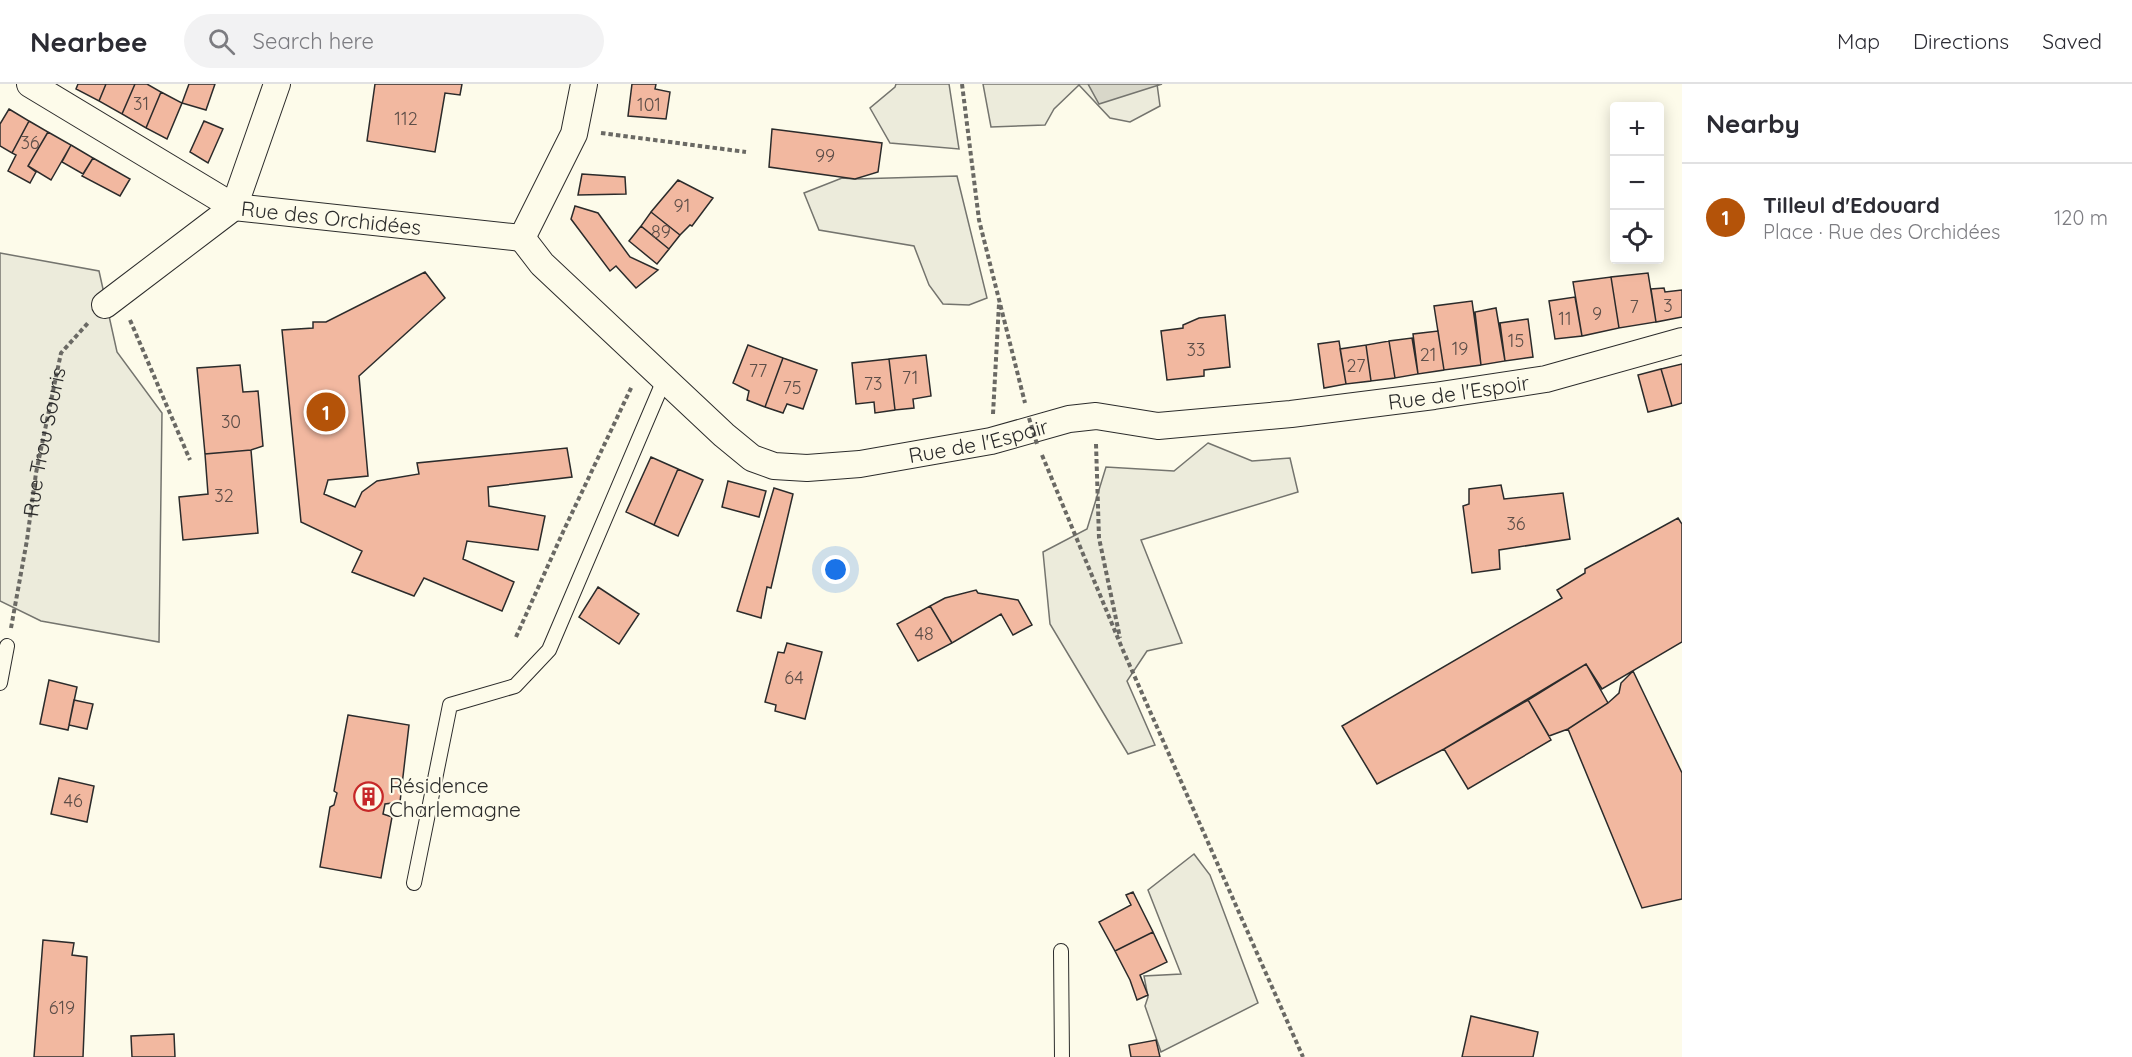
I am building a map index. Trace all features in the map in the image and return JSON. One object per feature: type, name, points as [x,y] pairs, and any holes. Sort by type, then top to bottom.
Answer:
[{"type":"street","name":"Rue des Orchidées","points":[[30,84],[234,207],[522,238]]},
{"type":"street","points":[[112,300],[234,207],[277,84]]},
{"type":"street","points":[[522,238],[575,129],[584,84]]},
{"type":"street","name":"Rue de l'Espoir","points":[[522,238],[542,264],[664,380],[752,458],[774,466],[807,468],[860,464],[991,441],[1069,419],[1096,416],[1158,426],[1291,414],[1434,396],[1546,379],[1682,341]]},
{"type":"lane","points":[[414,883],[450,705],[515,686],[549,650],[664,380]]},
{"type":"lane","points":[[0,682],[7,646]]},
{"type":"lane","points":[[1061,951],[1062,1057]]},
{"type":"path","points":[[962,84],[979,220],[1037,444],[1122,648],[1303,1057]]},
{"type":"path","points":[[575,129],[746,152]]},
{"type":"path","points":[[112,300],[190,460]]},
{"type":"path","name":"Rue Trou Souris","points":[[7,646],[27,540],[36,473],[61,353],[112,300]]},
{"type":"path","points":[[991,441],[999,301]]},
{"type":"path","points":[[516,637],[644,361]]},
{"type":"path","points":[[1096,416],[1099,538],[1122,648]]},
{"type":"shaded area","points":[[896,84],[949,84],[959,149],[890,143],[870,108]]},
{"type":"shaded area","points":[[983,84],[1157,84],[1160,106],[1130,122],[1110,118],[1079,85],[1054,109],[1045,125],[991,127]]},
{"type":"shaded area","points":[[1088,84],[1162,84],[1099,104]]},
{"type":"shaded area","points":[[957,176],[987,298],[969,305],[943,304],[929,285],[914,246],[819,230],[804,193],[842,178]]},
{"type":"shaded area","points":[[0,253],[99,271],[117,352],[162,413],[159,642],[41,621],[0,601]]},
{"type":"shaded area","points":[[1208,443],[1252,461],[1290,458],[1298,492],[1141,540],[1182,643],[1147,651],[1127,681],[1155,745],[1128,754],[1050,624],[1043,552],[1087,529],[1106,467],[1174,471]]},
{"type":"shaded area","points":[[1194,854],[1210,875],[1258,1003],[1161,1052],[1145,1006],[1148,997],[1144,976],[1181,974],[1148,890]]},
{"type":"building","points":[[78,84],[106,84],[99,101],[76,89]]},
{"type":"building","points":[[106,84],[135,84],[122,114],[99,101]]},
{"type":"building","points":[[135,84],[147,84],[161,92],[146,128],[122,114]]},
{"type":"building","points":[[189,84],[215,84],[206,110],[182,103]]},
{"type":"building","points":[[375,84],[462,84],[460,95],[445,93],[435,152],[367,141]]},
{"type":"building","points":[[632,84],[656,84],[655,89],[670,92],[666,119],[628,116]]},
{"type":"building","points":[[161,92],[182,103],[167,139],[146,128]]},
{"type":"building","points":[[9,109],[29,121],[12,153],[0,146],[0,124]]},
{"type":"building","points":[[29,121],[48,132],[28,166],[36,172],[30,183],[8,171],[16,155],[12,153]]},
{"type":"building","points":[[204,121],[223,129],[208,163],[190,152]]},
{"type":"building","points":[[772,129],[882,143],[878,172],[855,179],[769,167]]},
{"type":"building","points":[[48,132],[71,145],[51,180],[28,166]]},
{"type":"building","points":[[71,145],[93,158],[83,174],[62,162]]},
{"type":"building","points":[[93,158],[130,179],[120,196],[82,176]]},
{"type":"building","points":[[582,174],[625,177],[626,194],[578,195]]},
{"type":"building","points":[[678,180],[713,198],[692,226],[690,225],[680,235],[651,212]]},
{"type":"building","points":[[575,206],[598,213],[630,257],[658,270],[636,288],[616,266],[610,271],[571,219]]},
{"type":"building","points":[[651,212],[680,235],[669,249],[641,226]]},
{"type":"building","points":[[641,226],[669,249],[657,264],[629,241]]},
{"type":"building","points":[[425,272],[445,298],[359,376],[368,476],[328,480],[324,494],[355,507],[362,492],[377,481],[419,474],[417,463],[567,448],[572,477],[488,487],[489,506],[545,516],[538,550],[467,541],[463,559],[514,582],[502,611],[424,578],[414,596],[352,572],[362,551],[301,522],[282,330],[313,328],[313,322],[326,322]]},
{"type":"building","points":[[1648,273],[1656,322],[1619,328],[1611,277]]},
{"type":"building","points":[[1611,277],[1619,328],[1582,336],[1573,282]]},
{"type":"building","points":[[1664,288],[1665,292],[1682,290],[1682,317],[1656,322],[1651,289]]},
{"type":"building","points":[[1575,297],[1582,336],[1555,339],[1549,301]]},
{"type":"building","points":[[1472,301],[1481,365],[1444,370],[1434,306]]},
{"type":"building","points":[[1496,308],[1505,361],[1481,365],[1475,312]]},
{"type":"building","points":[[1225,315],[1230,367],[1204,370],[1204,376],[1167,380],[1161,331],[1183,328],[1183,325],[1199,318]]},
{"type":"building","points":[[1528,319],[1533,357],[1505,361],[1500,323]]},
{"type":"building","points":[[1438,331],[1444,370],[1418,374],[1413,334]]},
{"type":"building","points":[[1412,338],[1418,374],[1395,378],[1389,341]]},
{"type":"building","points":[[1339,341],[1346,384],[1324,388],[1318,344]]},
{"type":"building","points":[[1389,341],[1395,378],[1371,381],[1366,345]]},
{"type":"building","points":[[748,345],[783,358],[765,407],[747,400],[749,391],[733,383]]},
{"type":"building","points":[[1366,345],[1371,381],[1346,384],[1340,349]]},
{"type":"building","points":[[926,355],[931,396],[913,399],[914,408],[895,410],[889,359]]},
{"type":"building","points":[[783,358],[817,370],[803,409],[787,404],[783,413],[765,407]]},
{"type":"building","points":[[889,359],[895,410],[875,413],[874,402],[856,404],[852,363]]},
{"type":"building","points":[[1682,364],[1682,403],[1672,406],[1661,369]]},
{"type":"building","points":[[240,365],[243,392],[258,391],[263,446],[251,450],[205,454],[197,368]]},
{"type":"building","points":[[1661,369],[1672,406],[1648,412],[1638,375]]},
{"type":"building","points":[[251,450],[258,533],[183,540],[179,497],[208,494],[205,454]]},
{"type":"building","points":[[651,457],[678,469],[654,525],[626,512]]},
{"type":"building","points":[[678,469],[703,480],[678,536],[654,525]]},
{"type":"building","points":[[728,481],[766,491],[759,517],[722,507]]},
{"type":"building","points":[[1501,485],[1504,499],[1563,493],[1570,539],[1499,550],[1500,569],[1472,573],[1463,506],[1469,504],[1469,489]]},
{"type":"building","points":[[774,488],[793,494],[771,588],[767,587],[761,618],[737,611]]},
{"type":"building","points":[[1678,518],[1682,524],[1682,642],[1602,689],[1586,664],[1444,749],[1377,784],[1342,726],[1562,598],[1557,590],[1585,573],[1585,569]]},
{"type":"building","points":[[598,587],[639,614],[619,644],[579,617]]},
{"type":"building","points":[[976,590],[978,593],[1018,600],[1032,625],[1013,635],[1001,614],[952,643],[930,606],[945,598]]},
{"type":"building","points":[[930,606],[952,643],[918,661],[897,624]]},
{"type":"building","points":[[787,643],[822,652],[805,719],[775,711],[776,705],[765,702],[778,652],[784,653]]},
{"type":"building","points":[[1586,664],[1608,703],[1568,729],[1549,736],[1528,700]]},
{"type":"building","points":[[1633,671],[1682,773],[1682,899],[1642,908],[1568,729],[1608,703],[1619,693],[1621,683]]},
{"type":"building","points":[[49,680],[77,687],[68,730],[40,724]]},
{"type":"building","points":[[74,700],[93,704],[87,729],[69,725]]},
{"type":"building","points":[[1528,700],[1551,740],[1468,789],[1444,749]]},
{"type":"building","name":"Résidence Charlemagne","points":[[348,715],[409,725],[400,802],[385,804],[383,814],[392,817],[381,878],[320,867],[330,807],[334,805],[337,793],[334,791]]},
{"type":"building","points":[[59,778],[94,786],[87,822],[51,814]]},
{"type":"building","points":[[1133,892],[1153,932],[1115,951],[1099,922],[1131,905],[1126,895]]},
{"type":"building","points":[[1153,932],[1167,962],[1140,975],[1148,995],[1137,1000],[1130,980],[1115,951]]},
{"type":"building","points":[[43,940],[74,943],[72,955],[87,957],[83,1057],[34,1057]]},
{"type":"building","points":[[1471,1016],[1538,1032],[1533,1057],[1462,1057]]},
{"type":"building","points":[[174,1034],[175,1057],[132,1057],[131,1036]]},
{"type":"building","points":[[1156,1040],[1160,1057],[1131,1057],[1129,1045]]},
{"type":"place","name":"Tilleul d'Edouard","points":[[326,412]]},
{"type":"place","name":"Résidence Charlemagne","points":[[368,797]]}]
